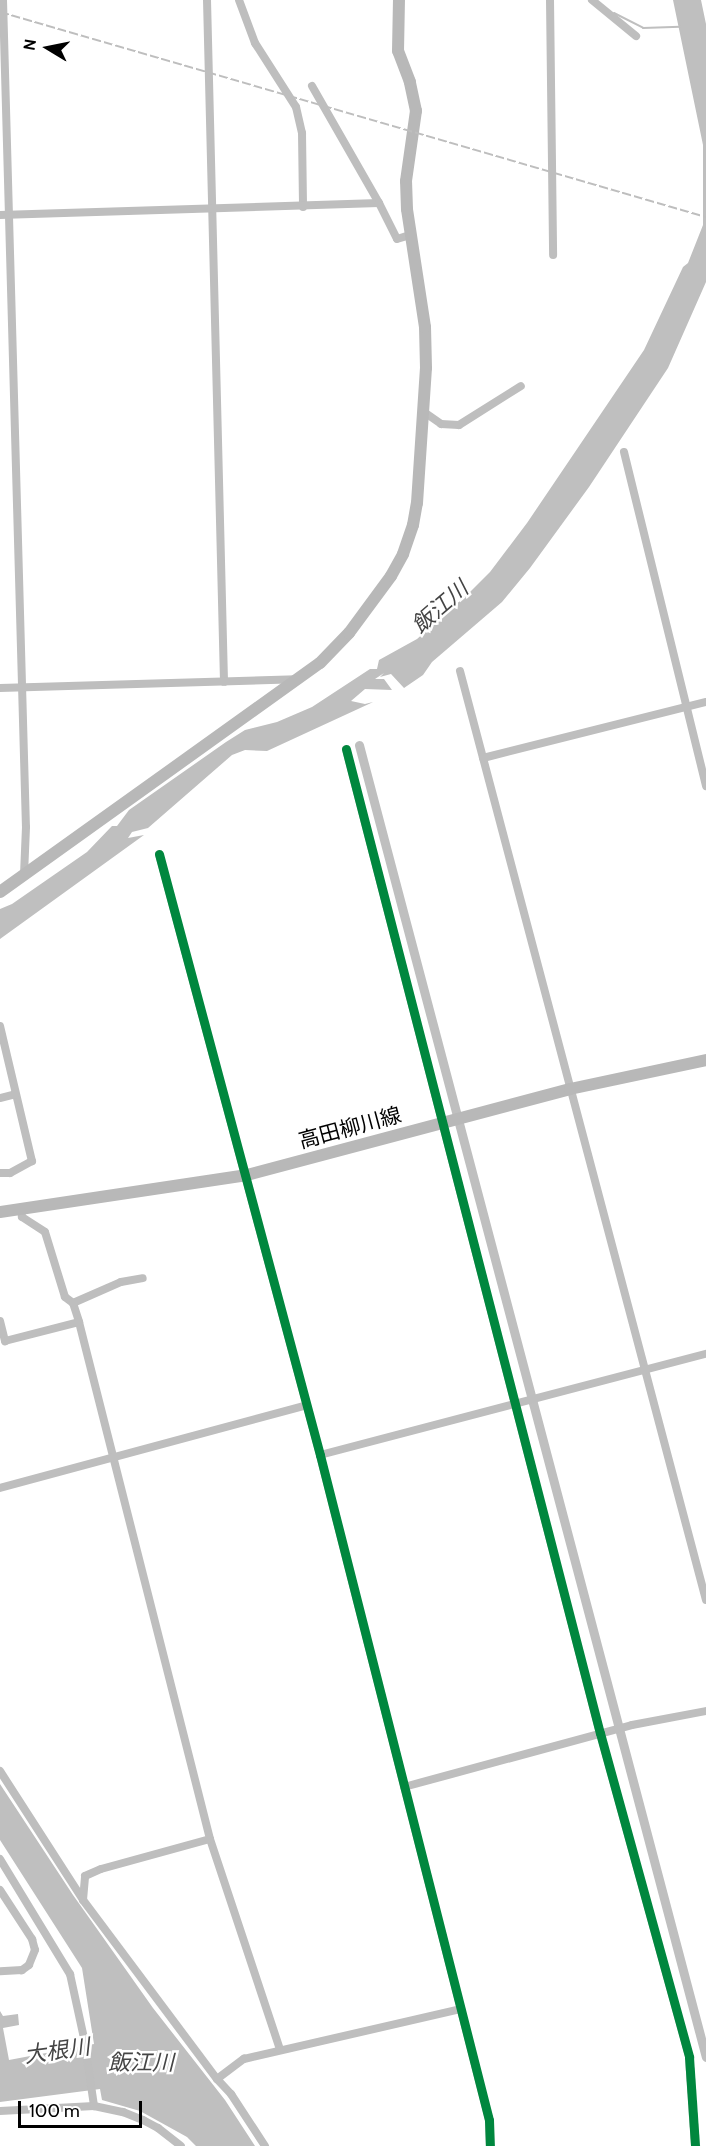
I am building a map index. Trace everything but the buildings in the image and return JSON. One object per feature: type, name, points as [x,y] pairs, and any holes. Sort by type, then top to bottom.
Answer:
[{"type":"street","points":[[3,0],[26,827],[24,874]]},
{"type":"street","points":[[207,0],[225,682]]},
{"type":"street","points":[[239,0],[255,43],[296,107],[302,133],[303,207]]},
{"type":"street","points":[[0,892],[320,663],[349,633],[391,576],[403,554],[413,525],[417,503],[424,412],[424,327],[410,235],[406,181],[416,111],[410,82],[398,51],[399,0]]},
{"type":"street","points":[[550,0],[553,255]]},
{"type":"street","points":[[592,0],[636,36]]},
{"type":"street","points":[[312,86],[397,239],[410,235]]},
{"type":"street","points":[[0,215],[379,203]]},
{"type":"street","points":[[424,412],[441,424],[459,425],[521,386]]},
{"type":"street","points":[[624,452],[706,786]]},
{"type":"street","points":[[460,671],[570,1089],[647,1368],[706,1599]]},
{"type":"street","points":[[0,688],[296,679]]},
{"type":"street","points":[[483,758],[706,702]]},
{"type":"street","points":[[346,750],[689,2057],[695,2146]]},
{"type":"street","points":[[159,854],[247,1175],[320,1455],[489,2120],[490,2146]]},
{"type":"street","points":[[0,1026],[32,1161],[10,1173],[0,1173]]},
{"type":"street","name":"高田柳川線","points":[[0,1212],[247,1175],[570,1089],[706,1060]]},
{"type":"street","points":[[0,1098],[16,1094]]},
{"type":"street","points":[[21,1208],[22,1217],[45,1232],[65,1298],[73,1303],[79,1322],[111,1457],[210,1839],[280,2050]]},
{"type":"street","points":[[73,1303],[103,1288],[143,1278]]},
{"type":"street","points":[[0,1321],[2,1342],[79,1322]]},
{"type":"street","points":[[320,1455],[706,1354]]},
{"type":"street","points":[[0,1488],[307,1405]]},
{"type":"street","points":[[404,1787],[604,1732],[706,1711]]},
{"type":"street","points":[[0,1771],[83,1900],[217,2079],[231,2094],[265,2146]]},
{"type":"street","points":[[83,1900],[85,1876],[101,1869],[210,1839]]},
{"type":"street","points":[[0,1859],[70,1974],[84,2038],[93,2102]]},
{"type":"street","points":[[0,1890],[32,1940],[35,1950],[29,1965],[21,1970],[0,1971]]},
{"type":"street","points":[[217,2079],[244,2059],[461,2009]]},
{"type":"street","points":[[0,2111],[93,2102],[143,2120],[158,2128],[181,2146]]},
{"type":"water","name":"飯江川","points":[[673,0],[701,0],[706,24],[706,282],[668,368],[589,487],[530,568],[502,602],[432,662],[423,675],[404,688],[391,674],[380,677],[384,673],[375,679],[384,679],[392,690],[365,689],[351,701],[365,704],[373,702],[267,751],[245,750],[232,755],[148,828],[132,832],[128,838],[144,835],[0,939],[0,909],[12,904],[87,852],[112,826],[117,826],[129,810],[226,742],[245,730],[277,722],[312,707],[370,669],[377,669],[379,660],[417,639],[470,592],[490,572],[527,523],[644,350],[683,267],[688,263],[703,225],[703,145]]},
{"type":"water","name":"飯江川","points":[[0,1784],[73,1895],[153,2008],[225,2100],[255,2146],[196,2146],[187,2137],[140,2111],[102,2100],[100,2089],[0,2102],[0,2011],[3,2016],[18,2014],[19,2025],[3,2028],[9,2060],[94,2044],[82,1968],[0,1840]]},
{"type":"waterway","points":[[614,13],[643,28],[680,27]]},
{"type":"waterway","points":[[359,745],[706,2057]]},
{"type":"railway","points":[[0,12],[706,217]]},
{"type":"cycle path","points":[[346,749],[600,1733],[689,2057],[695,2146]]},
{"type":"cycle path","points":[[159,854],[320,1455],[489,2120],[490,2146]]},
{"type":"water label","name":"大根川","points":[[57,2051]]}]
